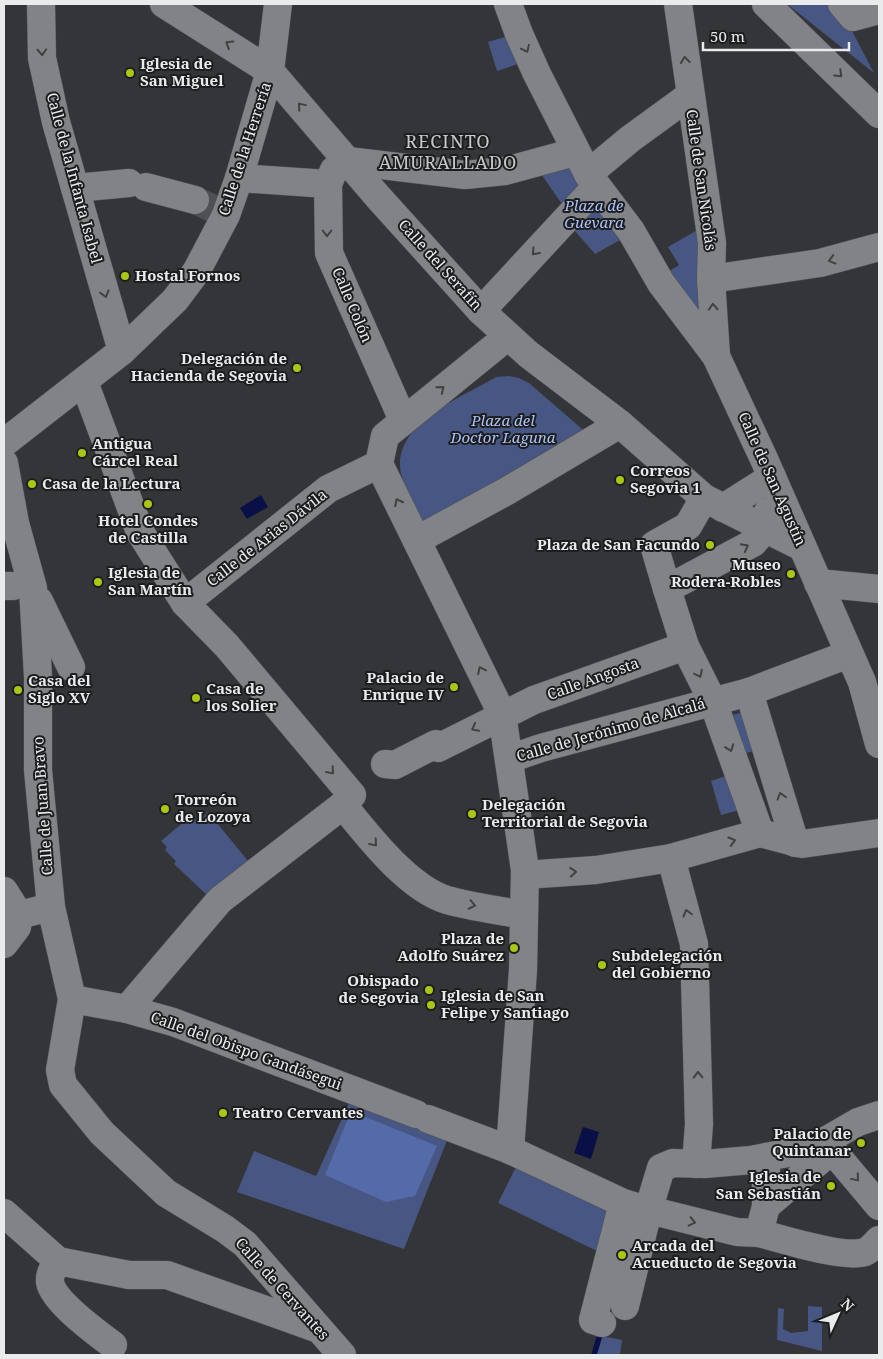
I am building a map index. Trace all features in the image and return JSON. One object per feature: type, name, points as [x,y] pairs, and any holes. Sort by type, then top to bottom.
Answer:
[{"type":"street","name":"Calle de la Infanta Isabel","points":[[41,4],[42,58],[56,122],[122,351]]},
{"type":"street","name":"Calle del Serafín","points":[[164,4],[270,71],[374,192],[481,311],[508,336]]},
{"type":"street","name":"Calle de la Herrería","points":[[4,443],[122,351],[174,300],[196,272],[239,178],[270,71],[278,4]]},
{"type":"street","points":[[508,4],[519,34],[586,171]]},
{"type":"street","name":"Calle de San Nicolás","points":[[678,4],[689,96],[712,243],[711,279],[716,356]]},
{"type":"street","points":[[766,4],[879,114]]},
{"type":"street","points":[[842,4],[853,17],[879,10]]},
{"type":"street","points":[[481,311],[567,216],[586,171],[689,96]]},
{"type":"street","points":[[239,178],[328,184],[339,151],[466,174],[505,171],[535,163],[586,171]]},
{"type":"street","name":"Calle de San Agustín","points":[[586,171],[631,231],[661,283],[716,356],[772,477],[849,654],[870,683],[879,744]]},
{"type":"street","name":"Calle Colón","points":[[328,184],[329,253],[403,420]]},
{"type":"street","points":[[75,188],[137,185],[195,200]]},
{"type":"street","points":[[711,279],[820,263],[879,247]]},
{"type":"street","points":[[510,1150],[523,970],[525,872],[502,714],[379,464],[386,436],[403,420],[508,336],[528,354],[620,424],[714,503],[802,547]]},
{"type":"street","points":[[84,382],[140,532],[185,603],[227,646],[352,795],[343,805],[220,900],[127,1009]]},
{"type":"street","points":[[417,540],[507,491],[620,424]]},
{"type":"street","name":"Calle de Juan Bravo","points":[[4,463],[15,523],[19,587],[38,677],[38,770],[51,907],[72,999],[61,1080],[66,1090],[102,1134]]},
{"type":"street","name":"Calle de Arias Dávila","points":[[185,603],[328,489],[379,464]]},
{"type":"street","points":[[760,833],[713,702],[685,646],[654,545],[688,526],[714,503],[772,477]]},
{"type":"street","points":[[667,589],[753,543],[766,528],[772,477]]},
{"type":"street","points":[[818,583],[879,590]]},
{"type":"street","points":[[19,587],[71,667]]},
{"type":"street","name":"Calle Angosta","points":[[385,764],[395,766],[534,700],[685,646]]},
{"type":"street","name":"Calle de Jerónimo de Alcalá","points":[[509,759],[541,748],[749,692],[849,654]]},
{"type":"street","points":[[749,692],[795,843]]},
{"type":"street","points":[[343,805],[382,852],[426,890],[446,899],[523,915]]},
{"type":"street","points":[[525,872],[596,870],[671,858],[760,833],[802,844],[879,833]]},
{"type":"street","points":[[671,858],[694,944],[700,1164]]},
{"type":"street","points":[[4,890],[19,915],[17,926],[4,944]]},
{"type":"street","points":[[19,915],[51,907]]},
{"type":"street","name":"Calle del Obispo Gandásegui","points":[[72,999],[127,1009],[173,1022],[510,1150],[635,1207],[834,1252],[862,1253],[879,1240]]},
{"type":"street","points":[[748,1233],[766,1206],[830,1145],[858,1122],[879,1115]]},
{"type":"street","name":"Calle de Cervantes","points":[[102,1134],[166,1193],[225,1229],[245,1244],[342,1355]]},
{"type":"street","points":[[614,1320],[593,1320],[635,1207],[662,1168],[673,1163],[700,1164],[766,1157],[830,1145]]},
{"type":"street","points":[[830,1145],[879,1206]]},
{"type":"street","points":[[766,1157],[766,1206]]},
{"type":"street","points":[[4,1213],[58,1261],[129,1275],[162,1274],[318,1329]]},
{"type":"street","points":[[58,1261],[53,1269],[50,1281],[56,1295],[113,1345]]},
{"type":"green space","points":[[787,4],[838,4],[874,73]]},
{"type":"green space","points":[[512,35],[521,63],[497,71],[488,42]]},
{"type":"green space","name":"Plaza de Guevara","points":[[569,150],[629,235],[595,254],[568,223],[566,210],[537,168]]},
{"type":"green space","points":[[706,225],[705,332],[660,277],[679,265],[668,247]]},
{"type":"green space","name":"Plaza del Doctor Laguna","points":[[509,376],[529,383],[589,435],[424,525],[409,495],[400,471],[403,448],[411,434],[436,411],[496,377]]},
{"type":"green space","points":[[744,712],[756,750],[744,754],[732,715]]},
{"type":"green space","points":[[729,775],[740,810],[721,815],[711,781]]},
{"type":"green space","points":[[208,812],[253,867],[210,898],[174,864],[176,861],[165,850],[167,847],[161,841],[191,816],[198,822]]},
{"type":"green space","points":[[349,1103],[448,1138],[404,1249],[237,1192],[254,1151],[316,1176]]},
{"type":"green space","points":[[520,1159],[613,1205],[599,1252],[498,1203]]},
{"type":"green space","points":[[808,1306],[822,1307],[822,1351],[777,1340],[778,1308],[784,1309],[783,1329],[791,1333],[808,1331]]},
{"type":"green space","points":[[602,1336],[622,1340],[620,1355],[596,1355]]},
{"type":"shaded area","points":[[261,495],[268,507],[247,519],[240,508]]},
{"type":"shaded area","points":[[351,1111],[437,1146],[415,1196],[386,1202],[325,1175]]},
{"type":"shaded area","points":[[583,1127],[599,1132],[591,1159],[574,1153]]},
{"type":"waterway","points":[[594,1355],[601,1331]]},
{"type":"tunnel","points":[[195,200],[222,213]]},
{"type":"place","name":"Iglesia de San Miguel","points":[[130,73]]},
{"type":"place","name":"Hostal Fornos","points":[[125,276]]},
{"type":"place","name":"Delegación de Hacienda de Segovia","points":[[297,368]]},
{"type":"place","name":"Antigua Cárcel Real","points":[[82,453]]},
{"type":"place","name":"Correos Segovia 1","points":[[620,480]]},
{"type":"place","name":"Casa de la Lectura","points":[[32,484]]},
{"type":"place","name":"Hotel Condes de Castilla","points":[[148,504]]},
{"type":"place","name":"Plaza de San Facundo","points":[[710,545]]},
{"type":"place","name":"Museo Rodera-Robles","points":[[791,574]]},
{"type":"place","name":"Iglesia de San Martín","points":[[98,582]]},
{"type":"place","name":"Palacio de Enrique IV","points":[[454,687]]},
{"type":"place","name":"Casa del Siglo XV","points":[[18,690]]},
{"type":"place","name":"Casa de los Solier","points":[[196,698]]},
{"type":"place","name":"Torreón de Lozoya","points":[[165,809]]},
{"type":"place","name":"Delegación Territorial de Segovia","points":[[472,814]]},
{"type":"place","name":"Plaza de Adolfo Suárez","points":[[514,948]]},
{"type":"place","name":"Subdelegación del Gobierno","points":[[602,965]]},
{"type":"place","name":"Obispado de Segovia","points":[[429,990]]},
{"type":"place","name":"Iglesia de San Felipe y Santiago","points":[[431,1005]]},
{"type":"place","name":"Teatro Cervantes","points":[[223,1113]]},
{"type":"place","name":"Palacio de Quintanar","points":[[861,1143]]},
{"type":"place","name":"Iglesia de San Sebastián","points":[[831,1186]]},
{"type":"place","name":"Arcada del Acueducto de Segovia","points":[[622,1255]]},
{"type":"district","name":"RECINTO AMURALLADO","points":[[448,152]]}]
